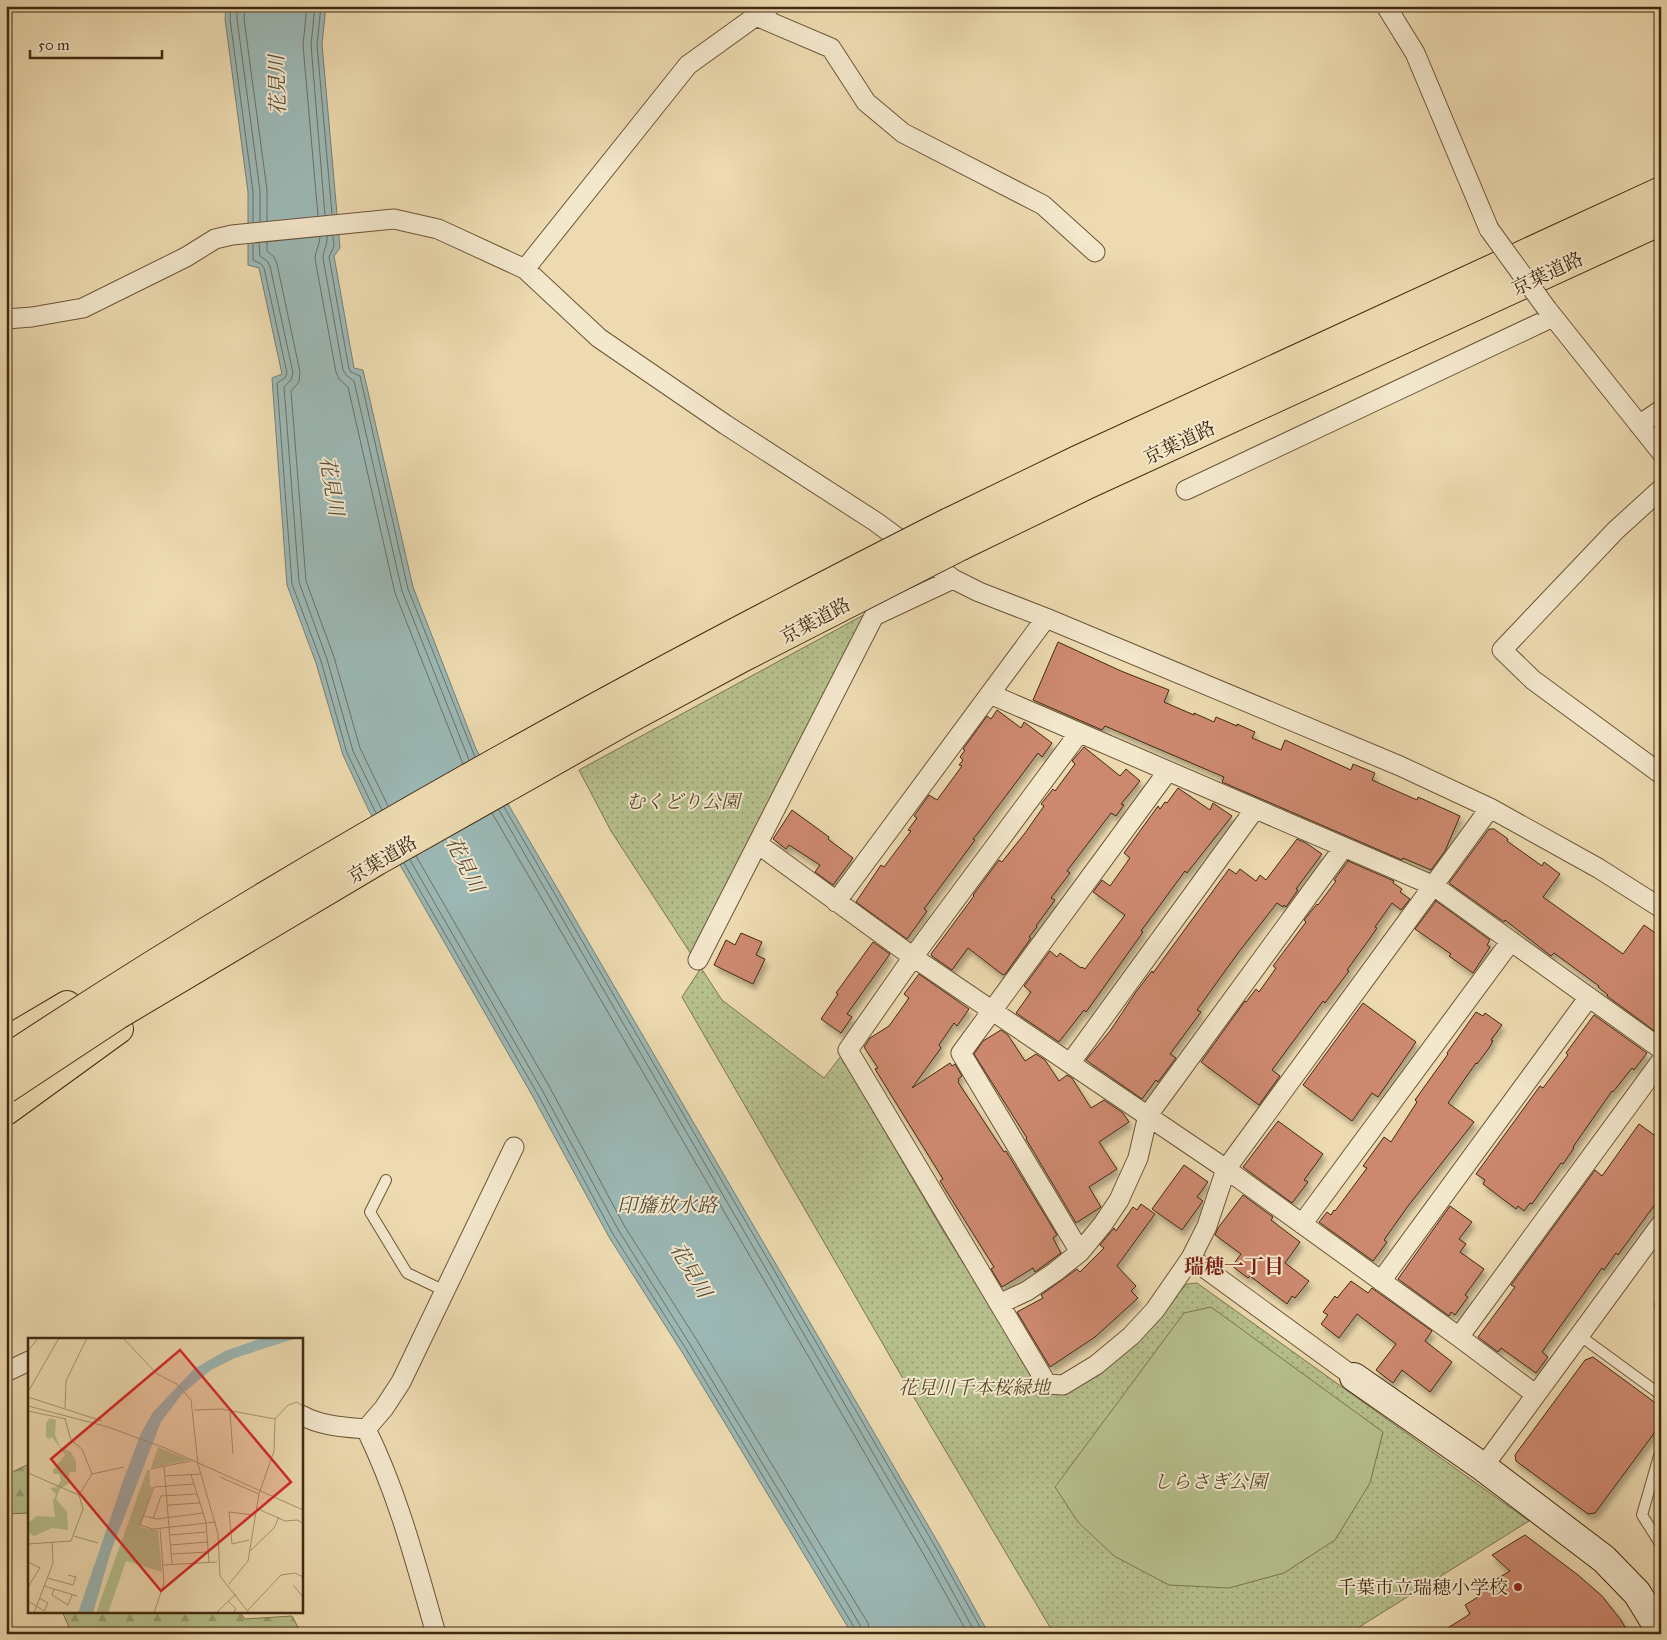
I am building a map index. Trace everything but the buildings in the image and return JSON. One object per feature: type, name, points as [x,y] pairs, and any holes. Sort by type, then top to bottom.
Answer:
[{"type":"highway","name":"京葉道路","points":[[6,1089],[118,1015],[285,900],[372,833],[611,698],[746,626],[949,522],[1077,460],[1661,191]]},
{"type":"highway","name":"京葉道路","points":[[6,1059],[103,995],[285,900],[386,856],[625,721],[775,640],[961,546],[1107,476],[1661,221]]},
{"type":"highway","points":[[6,1041],[123,972],[285,900]]},
{"type":"highway","points":[[6,1111],[127,1023],[285,900]]},
{"type":"street","points":[[1386,6],[1415,53],[1490,229],[1550,313],[1661,452]]},
{"type":"street","points":[[525,269],[688,65],[763,11],[831,48],[866,102],[903,133],[1043,204],[1095,252]]},
{"type":"street","points":[[6,319],[32,318],[83,308],[186,257],[215,239],[232,234],[348,225],[394,219],[438,228],[525,269],[598,338],[726,425],[876,522],[953,579],[979,592],[1046,618],[1400,766],[1490,808],[1598,868],[1661,908]]},
{"type":"street","points":[[1186,490],[1550,313]]},
{"type":"street","points":[[1639,425],[1661,410]]},
{"type":"street","points":[[1661,490],[1616,530],[1502,650],[1534,680],[1661,774]]},
{"type":"street","points":[[698,960],[874,616],[953,579]]},
{"type":"street","points":[[836,902],[1046,618]]},
{"type":"street","points":[[990,694],[1434,886],[1661,1049]]},
{"type":"street","points":[[1079,733],[913,957],[848,1050],[1047,1384],[1063,1385],[1096,1364],[1130,1336],[1155,1310],[1191,1258],[1208,1226],[1226,1169],[1490,808]]},
{"type":"street","points":[[1080,1252],[961,1053],[1168,771]]},
{"type":"street","points":[[1071,1062],[1255,808]]},
{"type":"street","points":[[758,844],[913,957],[1071,1062],[1226,1169],[1536,1394]]},
{"type":"street","points":[[999,1304],[1027,1292],[1080,1252],[1119,1200],[1138,1158],[1148,1115],[1344,847]]},
{"type":"street","points":[[1302,1224],[1511,941]]},
{"type":"street","points":[[1381,1281],[1589,997]]},
{"type":"street","points":[[1459,1337],[1661,1060]]},
{"type":"street","points":[[366,1429],[384,1408],[401,1382],[514,1147]]},
{"type":"street","points":[[1484,1468],[1661,1224]]},
{"type":"street","points":[[1191,1258],[1354,1377],[1484,1468],[1614,1568],[1637,1593],[1661,1632]]},
{"type":"street","points":[[6,1370],[28,1361]]},
{"type":"street","points":[[302,1416],[332,1426],[366,1429]]},
{"type":"street","points":[[366,1429],[382,1462],[404,1522],[436,1634]]},
{"type":"lane","points":[[386,1180],[370,1212],[406,1273],[445,1291]]},
{"type":"lane","points":[[1579,1335],[1661,1395]]},
{"type":"lane","points":[[1661,1455],[1659,1456],[1642,1515],[1661,1545]]},
{"type":"green space","name":"むくどり公園","points":[[869,612],[691,954],[611,831],[579,770]]},
{"type":"green space","name":"しらさぎ公園","points":[[701,968],[722,1000],[824,1078],[841,1056],[942,1229],[1040,1385],[1057,1395],[1110,1364],[1140,1335],[1187,1284],[1197,1283],[1529,1521],[1348,1634],[1054,1634],[909,1389],[682,997]]},
{"type":"green space","points":[[1211,1307],[1383,1432],[1370,1483],[1335,1540],[1284,1573],[1229,1588],[1169,1585],[1114,1556],[1078,1522],[1055,1487],[1184,1313]]},
{"type":"green space","points":[[28,1464],[28,1513],[6,1514],[6,1475]]},
{"type":"green space","points":[[62,1612],[240,1612],[245,1619],[292,1616],[301,1633],[72,1634]]},
{"type":"water","name":"印旛放水路","points":[[226,6],[326,6],[322,44],[340,248],[334,256],[354,368],[363,370],[413,587],[476,749],[940,1546],[989,1634],[852,1634],[682,1352],[609,1237],[532,1095],[369,811],[343,755],[316,663],[287,585],[272,378],[282,374],[259,268],[248,265],[248,192],[225,19]]},
{"type":"place","name":"千葉市立瑞穂小学校","points":[[1518,1587]]},
{"type":"district","name":"瑞穂一丁目","points":[[1234,1266]]},
{"type":"water label","name":"花見川","points":[[277,85]]},
{"type":"water label","name":"花見川","points":[[332,486]]},
{"type":"water label","name":"花見川","points":[[465,864]]},
{"type":"water label","name":"花見川","points":[[691,1270]]},
{"type":"park label","name":"花見川千本桜緑地","points":[[974,1387]]}]
